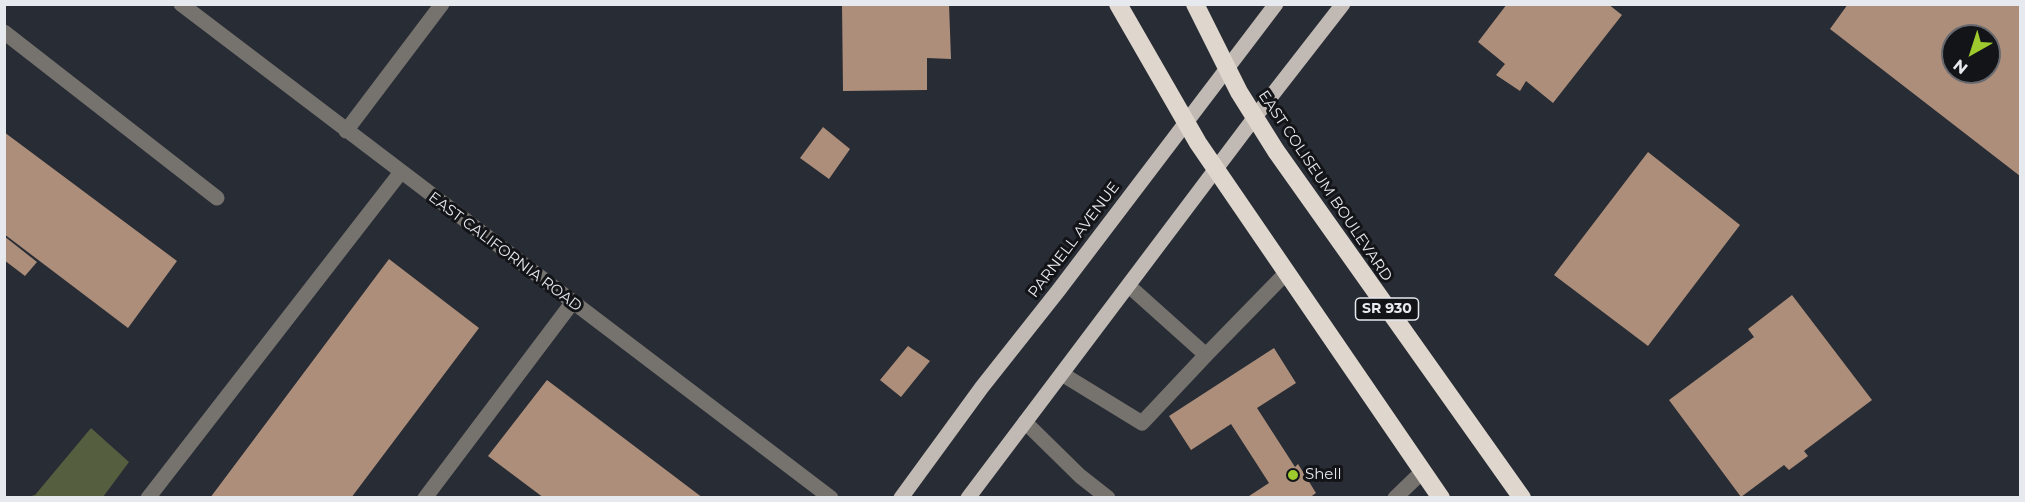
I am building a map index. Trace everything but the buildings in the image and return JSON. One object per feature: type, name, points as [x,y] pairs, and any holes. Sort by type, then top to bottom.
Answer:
[{"type":"highway","points":[[1118,4],[1186,122],[1217,170],[1441,498]]},
{"type":"highway","name":"EAST COLISEUM BOULEVARD","points":[[1195,4],[1239,92],[1276,151],[1522,498]]},
{"type":"main road","name":"PARNELL AVENUE","points":[[901,498],[982,387],[1275,4]]},
{"type":"main road","points":[[968,498],[1343,4]]},
{"type":"street","name":"EAST CALIFORNIA ROAD","points":[[181,4],[831,498]]},
{"type":"street","points":[[346,131],[442,4]]},
{"type":"street","points":[[4,32],[217,198]]},
{"type":"street","points":[[148,498],[401,172]]},
{"type":"street","points":[[1062,374],[1142,423],[1287,272]]},
{"type":"street","points":[[1129,286],[1206,355]]},
{"type":"street","points":[[425,498],[572,303]]},
{"type":"street","points":[[1025,422],[1080,477],[1108,498]]},
{"type":"street","points":[[1395,498],[1423,471]]},
{"type":"green space","points":[[91,428],[129,462],[103,497],[27,497],[35,495]]},
{"type":"place","name":"Shell","points":[[1293,475]]}]
